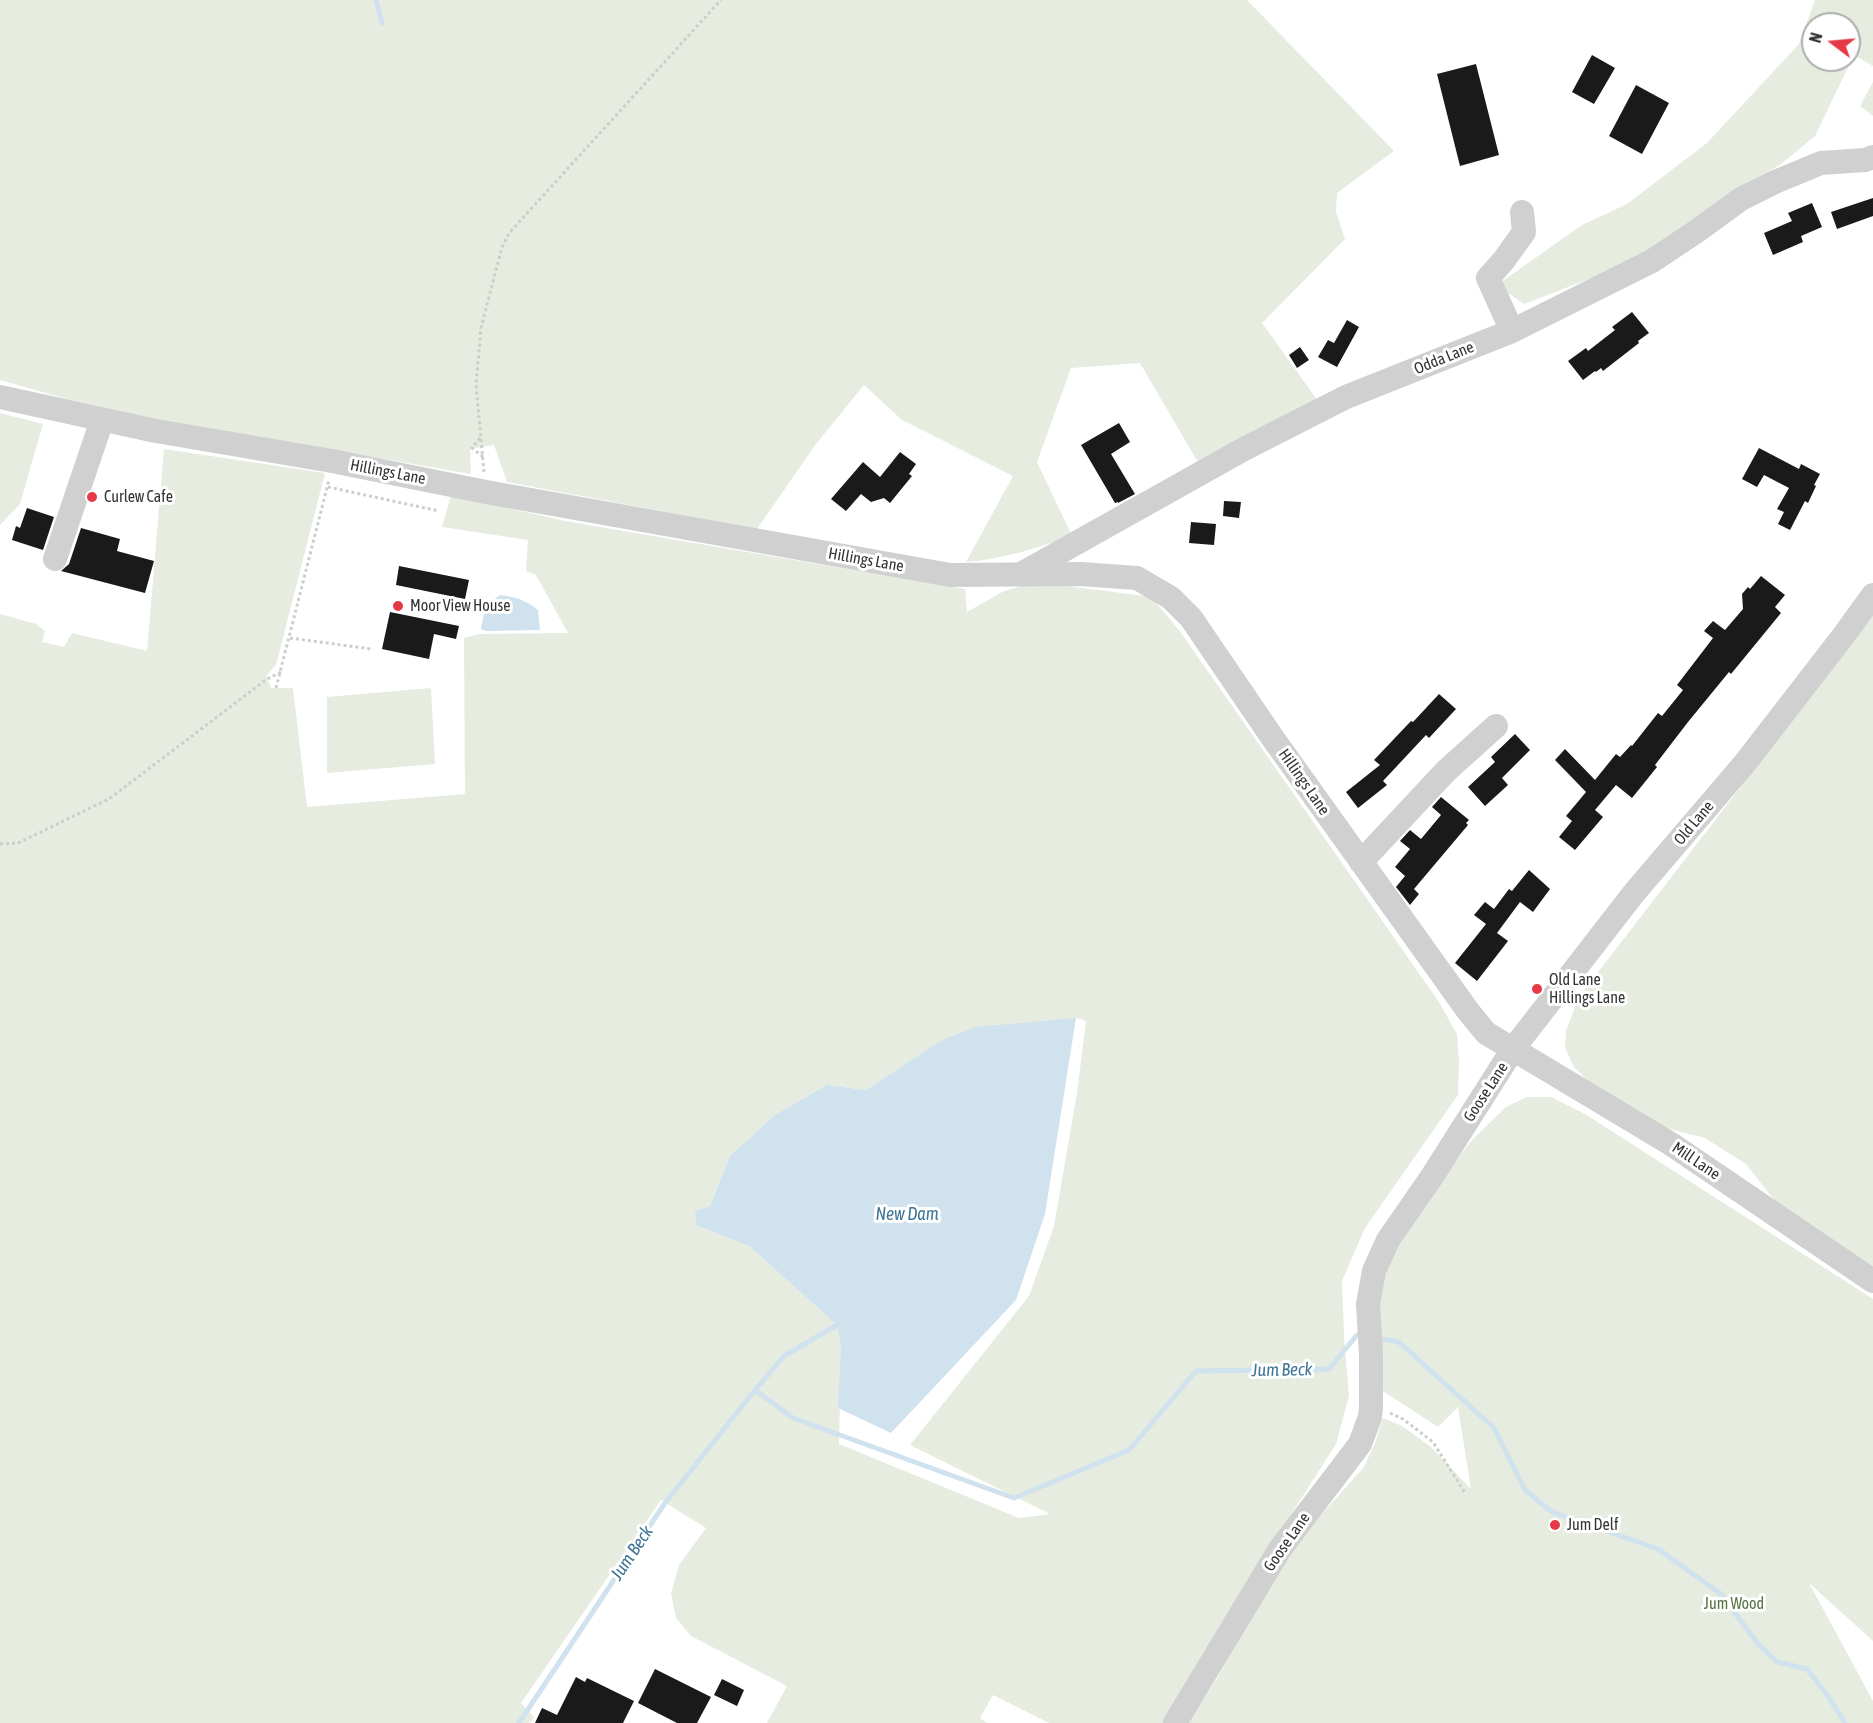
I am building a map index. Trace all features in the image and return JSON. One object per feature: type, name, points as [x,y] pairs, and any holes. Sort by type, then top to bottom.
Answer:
[{"type":"street","name":"Odda Lane","points":[[1019,575],[1244,449],[1346,397],[1512,331],[1652,261],[1741,199],[1775,182],[1821,163],[1865,160],[1873,157]]},
{"type":"street","points":[[1512,331],[1488,278],[1524,232],[1522,212]]},
{"type":"street","name":"Hillings Lane","points":[[0,398],[156,431],[332,460],[486,492],[950,574],[1081,574],[1137,578],[1172,598],[1191,618],[1272,737],[1468,1011],[1486,1033],[1513,1049]]},
{"type":"street","points":[[55,559],[102,420]]},
{"type":"street","name":"Old Lane","points":[[1513,1049],[1634,893],[1745,763],[1873,595]]},
{"type":"street","points":[[1361,862],[1446,771],[1496,726]]},
{"type":"street","name":"Mill Lane","points":[[1513,1049],[1671,1144],[1873,1281]]},
{"type":"street","name":"Goose Lane","points":[[1175,1723],[1280,1549],[1360,1444],[1370,1417],[1371,1407],[1368,1304],[1374,1271],[1388,1240],[1433,1175],[1513,1049]]},
{"type":"path","points":[[486,492],[476,386],[481,328],[502,247],[510,232],[721,0]]},
{"type":"path","points":[[481,437],[472,448],[483,458]]},
{"type":"path","points":[[276,688],[328,487],[438,511]]},
{"type":"path","points":[[290,638],[371,649]]},
{"type":"path","points":[[0,844],[18,843],[109,799],[267,679],[281,672]]},
{"type":"path","points":[[1371,1407],[1403,1419],[1433,1442],[1465,1493]]},
{"type":"green space","points":[[0,0],[1247,0],[1394,151],[1337,193],[1336,212],[1345,239],[1262,323],[1318,401],[1199,464],[1140,363],[1071,368],[1037,462],[1072,536],[1007,556],[966,562],[1013,476],[902,420],[864,385],[816,444],[757,529],[507,482],[494,445],[470,449],[471,474],[169,422],[67,399],[0,380]]},
{"type":"green space","points":[[1815,0],[1873,0],[1873,66],[1861,59],[1861,12],[1811,12]]},
{"type":"green space","points":[[1801,38],[1801,72],[1846,72],[1815,136],[1780,165],[1740,187],[1683,235],[1620,267],[1524,304],[1497,285],[1582,225],[1627,204],[1707,143],[1799,44]]},
{"type":"green space","points":[[1873,82],[1873,116],[1860,106]]},
{"type":"green space","points":[[0,413],[43,424],[20,504],[0,525]]},
{"type":"green space","points":[[164,449],[325,473],[276,665],[266,676],[271,688],[293,688],[307,807],[465,794],[464,638],[479,634],[568,633],[536,575],[526,571],[528,540],[442,527],[451,495],[565,521],[965,589],[967,612],[1004,591],[1025,585],[1066,586],[1151,597],[1179,630],[1439,1002],[1457,1034],[1459,1061],[1458,1095],[1365,1228],[1342,1281],[1349,1396],[1336,1444],[1283,1527],[1166,1723],[1049,1723],[993,1695],[980,1718],[987,1723],[767,1723],[787,1686],[691,1636],[676,1618],[671,1593],[679,1565],[706,1528],[661,1500],[521,1703],[534,1717],[530,1723],[0,1723],[0,614],[36,624],[45,631],[42,642],[64,647],[72,633],[147,651]],"holes":[[[1076,1018],[1086,1021],[1077,1093],[1054,1226],[1029,1296],[910,1445],[1050,1514],[1019,1518],[839,1444],[841,1346],[837,1325],[749,1246],[696,1225],[695,1211],[710,1206],[730,1156],[776,1114],[827,1085],[866,1090],[940,1041]]]},
{"type":"green space","points":[[1873,615],[1873,1268],[1775,1201],[1746,1164],[1705,1138],[1662,1127],[1590,1083],[1574,1067],[1565,1048],[1566,1031],[1579,997]]},
{"type":"green space","points":[[431,688],[435,764],[327,773],[327,697]]},
{"type":"green space","name":"Jum Wood","points":[[1527,1097],[1551,1097],[1585,1114],[1873,1299],[1873,1641],[1809,1583],[1873,1701],[1873,1723],[1188,1723],[1298,1541],[1364,1467],[1383,1418],[1402,1426],[1431,1447],[1471,1489],[1458,1407],[1438,1427],[1383,1391],[1374,1330],[1381,1273],[1442,1178],[1473,1139],[1506,1107]]},
{"type":"water","points":[[500,595],[520,600],[538,610],[540,630],[486,631],[481,629],[486,609]]},
{"type":"water","name":"New Dam","points":[[1076,1018],[1045,1214],[1016,1300],[891,1433],[838,1408],[841,1346],[837,1325],[749,1246],[696,1225],[695,1211],[710,1206],[730,1156],[776,1114],[827,1085],[866,1090],[940,1041],[976,1027]]},
{"type":"building","points":[[1592,55],[1615,68],[1594,104],[1572,92]]},
{"type":"building","points":[[1476,64],[1499,155],[1460,166],[1437,74]]},
{"type":"building","points":[[1636,85],[1669,103],[1642,154],[1609,136]]},
{"type":"building","points":[[1873,198],[1873,216],[1837,229],[1831,212]]},
{"type":"building","points":[[1812,203],[1822,227],[1801,236],[1803,242],[1773,255],[1764,233],[1792,221],[1788,213]]},
{"type":"building","points":[[1632,312],[1649,333],[1603,371],[1601,368],[1583,380],[1568,361],[1586,348],[1588,351],[1615,330],[1612,327]]},
{"type":"building","points":[[1347,320],[1359,327],[1337,367],[1318,357],[1328,340],[1334,343]]},
{"type":"building","points":[[1300,347],[1309,360],[1297,368],[1289,355]]},
{"type":"building","points":[[1119,423],[1130,442],[1111,454],[1135,494],[1115,503],[1081,445]]},
{"type":"building","points":[[1759,448],[1799,469],[1801,464],[1820,474],[1808,503],[1805,501],[1790,530],[1778,524],[1784,512],[1777,509],[1789,488],[1764,475],[1757,487],[1742,479]]},
{"type":"building","points":[[900,452],[916,464],[909,474],[912,476],[890,503],[884,498],[871,502],[861,494],[846,511],[831,499],[863,462],[880,477]]},
{"type":"building","points":[[1224,501],[1241,502],[1239,518],[1223,516]]},
{"type":"building","points":[[27,508],[54,517],[43,550],[12,540],[16,526],[20,528]]},
{"type":"building","points":[[1191,522],[1216,524],[1214,545],[1189,543]]},
{"type":"building","points":[[81,528],[120,539],[117,551],[154,561],[145,593],[61,571],[69,564]]},
{"type":"building","points":[[399,566],[469,580],[465,599],[396,585]]},
{"type":"building","points":[[1761,576],[1785,595],[1775,607],[1781,613],[1688,722],[1632,798],[1616,785],[1595,810],[1603,817],[1575,850],[1559,837],[1572,821],[1566,816],[1586,792],[1555,760],[1565,749],[1595,780],[1616,754],[1620,757],[1632,746],[1658,713],[1662,716],[1683,690],[1677,685],[1713,638],[1704,631],[1713,621],[1725,630],[1743,609],[1742,594],[1748,587],[1750,589]]},
{"type":"building","points":[[390,612],[459,626],[456,639],[434,634],[429,659],[382,649]]},
{"type":"building","points":[[1439,694],[1456,709],[1429,738],[1426,735],[1383,781],[1387,785],[1358,808],[1346,792],[1380,765],[1374,760]]},
{"type":"building","points":[[1515,734],[1530,750],[1502,778],[1508,785],[1485,806],[1468,787],[1495,762],[1491,757]]},
{"type":"building","points":[[1441,797],[1469,820],[1466,823],[1468,825],[1414,889],[1419,894],[1410,905],[1396,887],[1405,876],[1395,867],[1410,849],[1400,841],[1410,830],[1421,839],[1441,815],[1432,807]]},
{"type":"building","points":[[1529,870],[1550,889],[1533,912],[1520,902],[1497,933],[1508,941],[1477,981],[1455,963],[1486,924],[1474,915],[1485,902],[1494,909],[1509,889],[1512,891]]},
{"type":"building","points":[[655,1669],[711,1697],[697,1723],[677,1723],[638,1703]]},
{"type":"building","points":[[576,1677],[585,1682],[587,1678],[634,1701],[623,1723],[535,1723],[542,1708],[557,1715]]},
{"type":"building","points":[[722,1679],[744,1690],[737,1706],[714,1695]]},
{"type":"waterway","points":[[376,0],[382,23]]},
{"type":"waterway","name":"Jum Beck","points":[[519,1723],[665,1503],[755,1390],[784,1356],[837,1325]]},
{"type":"waterway","name":"Jum Beck","points":[[755,1390],[793,1418],[1014,1498],[1129,1450],[1196,1371],[1329,1369],[1357,1335],[1364,1336]]},
{"type":"waterway","name":"Jum Beck","points":[[1377,1338],[1399,1342],[1494,1428],[1525,1490],[1552,1512],[1658,1549],[1721,1594],[1758,1644],[1777,1662],[1807,1669],[1845,1723]]},
{"type":"place","name":"Curlew Cafe","points":[[92,497]]},
{"type":"place","name":"Moor View House","points":[[398,606]]},
{"type":"place","name":"Old Lane Hillings Lane","points":[[1537,989]]},
{"type":"place","name":"Jum Delf","points":[[1555,1525]]}]
